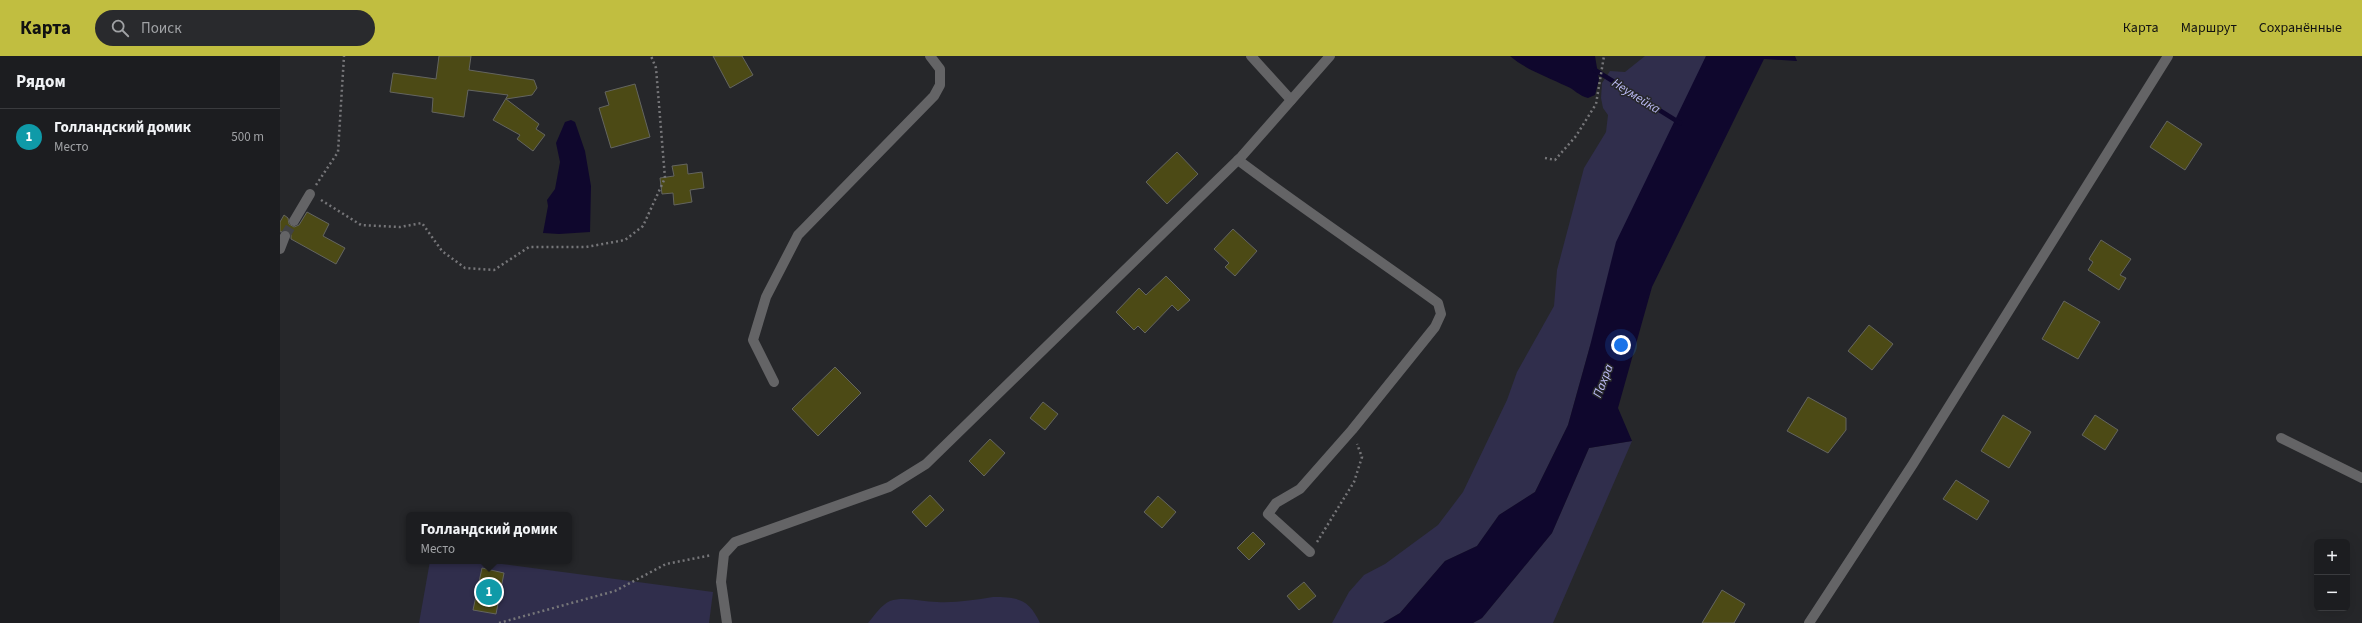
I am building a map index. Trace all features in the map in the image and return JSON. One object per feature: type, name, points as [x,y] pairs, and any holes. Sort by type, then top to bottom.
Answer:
[{"type":"street","points":[[774,382],[753,340],[766,297],[798,235],[934,96],[940,85],[940,69],[930,56]]},
{"type":"street","points":[[1251,56],[1291,100]]},
{"type":"street","points":[[727,623],[721,582],[724,554],[735,542],[889,487],[926,464],[1238,160],[1330,56]]},
{"type":"street","points":[[1809,623],[1913,464],[2168,56]]},
{"type":"street","points":[[1238,160],[1298,206],[1349,238],[1438,303],[1441,314],[1435,327],[1352,430],[1300,489],[1276,503],[1268,514],[1310,552]]},
{"type":"street","points":[[294,220],[310,194]]},
{"type":"street","points":[[280,249],[285,236]]},
{"type":"street","points":[[2281,438],[2362,478]]},
{"type":"path","points":[[344,56],[338,152],[310,194],[361,225],[400,227],[422,223],[442,251],[465,268],[494,270],[529,247],[586,247],[626,240],[643,226],[664,178],[656,68],[651,56]]},
{"type":"path","points":[[1545,158],[1555,160],[1576,136],[1596,104],[1604,56]]},
{"type":"path","points":[[1310,552],[1354,482],[1362,458],[1352,430]]},
{"type":"path","points":[[499,623],[614,591],[666,564],[724,554]]},
{"type":"shaded area","points":[[1645,56],[1706,56],[1590,346],[1568,425],[1535,492],[1499,515],[1477,546],[1445,561],[1400,613],[1383,623],[1332,623],[1349,592],[1364,575],[1385,564],[1438,525],[1463,492],[1507,400],[1517,372],[1554,306],[1557,270],[1584,168],[1606,132],[1608,115],[1603,108],[1601,98],[1602,83],[1610,71],[1625,72]]},
{"type":"shaded area","points":[[1632,441],[1553,623],[1473,623],[1482,618],[1552,533],[1589,448]]},
{"type":"shaded area","points":[[429,564],[503,564],[713,592],[709,623],[419,623]]},
{"type":"shaded area","points":[[993,597],[1022,601],[1032,609],[1040,623],[868,623],[884,605],[890,601],[908,599],[931,602],[951,602]]},
{"type":"water","points":[[1510,56],[1595,56],[1599,80],[1595,95],[1588,98],[1582,96],[1569,87],[1530,69]]},
{"type":"water","name":"Пахра","points":[[1706,56],[1795,56],[1797,61],[1764,59],[1652,287],[1618,408],[1632,441],[1589,448],[1552,533],[1482,618],[1473,623],[1383,623],[1400,613],[1445,561],[1477,546],[1499,515],[1535,492],[1568,425],[1590,346],[1616,242]]},
{"type":"water","points":[[571,120],[575,122],[585,151],[591,186],[590,232],[559,234],[543,233],[548,206],[547,200],[555,189],[560,162],[556,143],[565,122]]},
{"type":"building","points":[[439,56],[471,56],[469,70],[534,80],[537,88],[532,95],[506,99],[539,124],[536,129],[545,135],[533,151],[517,139],[520,135],[493,120],[508,95],[468,90],[464,117],[432,112],[433,98],[390,92],[393,73],[436,79]]},
{"type":"building","points":[[713,56],[742,56],[753,75],[730,88]]},
{"type":"building","points":[[635,84],[650,137],[611,148],[599,108],[609,105],[605,92]]},
{"type":"building","points":[[2167,121],[2202,144],[2185,170],[2150,147]]},
{"type":"building","points":[[1177,152],[1198,174],[1167,204],[1146,182]]},
{"type":"building","points":[[687,164],[688,174],[702,172],[704,188],[690,190],[692,202],[674,205],[673,193],[662,194],[660,178],[674,176],[672,166]]},
{"type":"building","points":[[307,212],[329,224],[323,236],[345,248],[336,264],[291,239],[291,235],[288,230],[280,232],[280,222],[284,215],[288,218],[289,224],[294,227],[299,225]]},
{"type":"building","points":[[1233,229],[1257,251],[1235,276],[1225,267],[1229,263],[1214,249]]},
{"type":"building","points":[[2101,240],[2131,259],[2120,275],[2126,278],[2119,290],[2088,270],[2093,262],[2089,259]]},
{"type":"building","points":[[1166,276],[1190,300],[1178,311],[1172,305],[1145,333],[1138,326],[1134,330],[1116,312],[1139,288],[1146,295]]},
{"type":"building","points":[[2064,301],[2100,322],[2078,359],[2042,339]]},
{"type":"building","points":[[1869,325],[1893,344],[1872,370],[1848,351]]},
{"type":"building","points":[[835,367],[861,393],[818,436],[792,409]]},
{"type":"building","points":[[1808,397],[1846,418],[1846,430],[1828,453],[1787,431]]},
{"type":"building","points":[[1043,402],[1058,414],[1045,430],[1030,418]]},
{"type":"building","points":[[2003,415],[2031,432],[2009,468],[1981,451]]},
{"type":"building","points":[[2095,415],[2118,430],[2105,450],[2082,435]]},
{"type":"building","points":[[990,439],[1005,453],[984,476],[969,461]]},
{"type":"building","points":[[1956,480],[1989,501],[1977,520],[1943,499]]},
{"type":"building","points":[[930,495],[944,510],[926,527],[912,512]]},
{"type":"building","points":[[1158,496],[1176,512],[1162,528],[1144,512]]},
{"type":"building","points":[[1253,532],[1265,544],[1249,560],[1237,548]]},
{"type":"building","points":[[482,568],[504,573],[496,614],[473,610]]},
{"type":"building","points":[[1304,582],[1316,596],[1299,610],[1287,596]]},
{"type":"building","points":[[1722,590],[1745,604],[1734,623],[1702,623]]},
{"type":"waterway","name":"Неумейка","points":[[1595,70],[1680,123]]},
{"type":"tunnel","points":[[285,236],[294,221]]},
{"type":"place","name":"Голландский домик","points":[[489,592]]}]
